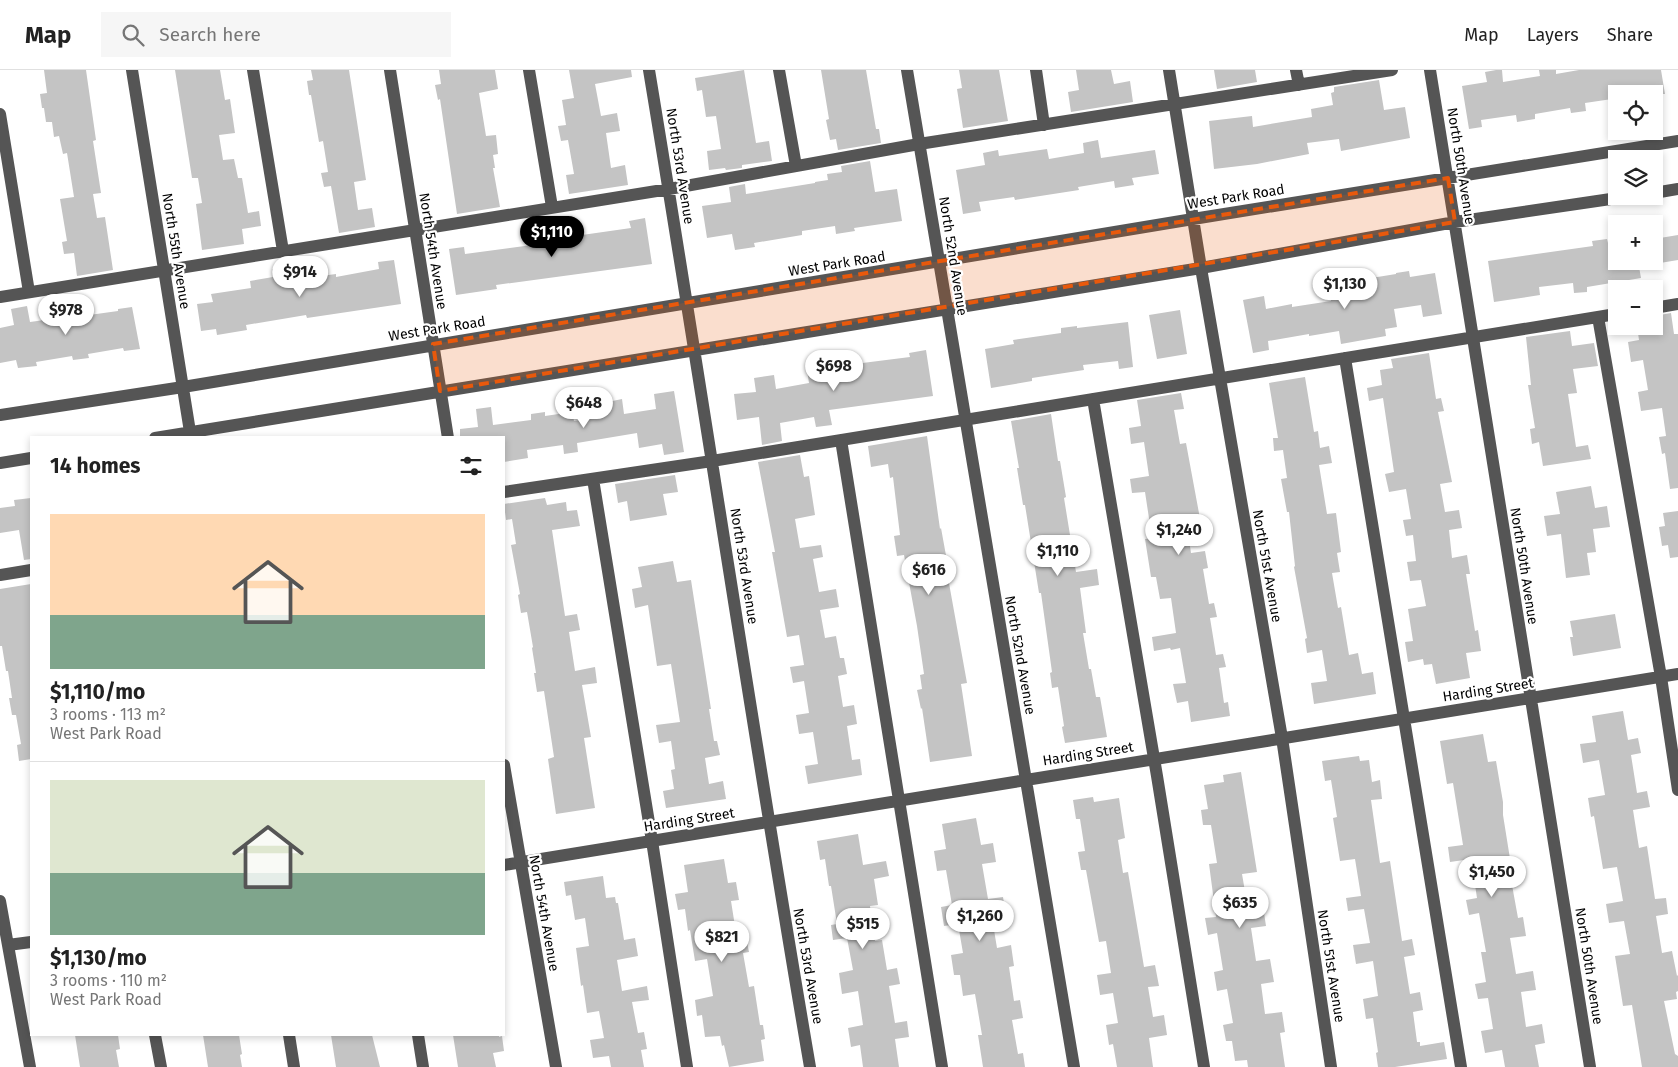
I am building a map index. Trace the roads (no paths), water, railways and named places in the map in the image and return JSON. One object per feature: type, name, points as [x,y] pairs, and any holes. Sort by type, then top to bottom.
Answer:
[{"type":"street","name":"North 55th Avenue","points":[[132,70],[190,435]]},
{"type":"street","points":[[253,70],[283,251]]},
{"type":"street","name":"North 54th Avenue","points":[[390,70],[448,436]]},
{"type":"street","points":[[529,70],[552,207]]},
{"type":"street","name":"North 53rd Avenue","points":[[649,70],[688,303],[768,822],[810,1067]]},
{"type":"street","points":[[779,70],[796,166]]},
{"type":"street","name":"North 52nd Avenue","points":[[907,70],[1074,1067]]},
{"type":"street","points":[[1036,70],[1044,124]]},
{"type":"street","name":"North 51st Avenue","points":[[1169,70],[1282,738],[1332,1067]]},
{"type":"street","points":[[1296,70],[1299,84]]},
{"type":"street","points":[[0,297],[669,189],[919,144],[1392,70]]},
{"type":"street","name":"North 50th Avenue","points":[[1430,70],[1590,1067]]},
{"type":"street","points":[[0,114],[29,292]]},
{"type":"street","name":"West Park Road","points":[[0,415],[183,387],[433,344],[1678,142]]},
{"type":"street","points":[[1663,192],[1678,189]]},
{"type":"street","points":[[190,435],[440,391],[1201,268],[1454,222],[1608,199]]},
{"type":"street","points":[[1663,306],[1678,304]]},
{"type":"street","points":[[505,492],[712,461],[1608,315]]},
{"type":"street","points":[[1598,317],[1678,790]]},
{"type":"street","points":[[1345,358],[1461,1067]]},
{"type":"street","points":[[1093,398],[1204,1067]]},
{"type":"street","points":[[841,440],[942,1067]]},
{"type":"street","points":[[0,463],[30,458]]},
{"type":"street","points":[[593,479],[687,1067]]},
{"type":"street","points":[[0,575],[30,570]]},
{"type":"street","name":"Harding Street","points":[[505,866],[1026,779],[1678,674]]},
{"type":"street","name":"North 54th Avenue","points":[[505,771],[556,1067]]},
{"type":"street","points":[[0,901],[30,1067]]},
{"type":"street","points":[[8,945],[30,942]]},
{"type":"street","points":[[155,1036],[160,1067]]},
{"type":"street","points":[[289,1036],[294,1067]]},
{"type":"street","points":[[418,1036],[423,1067]]}]
